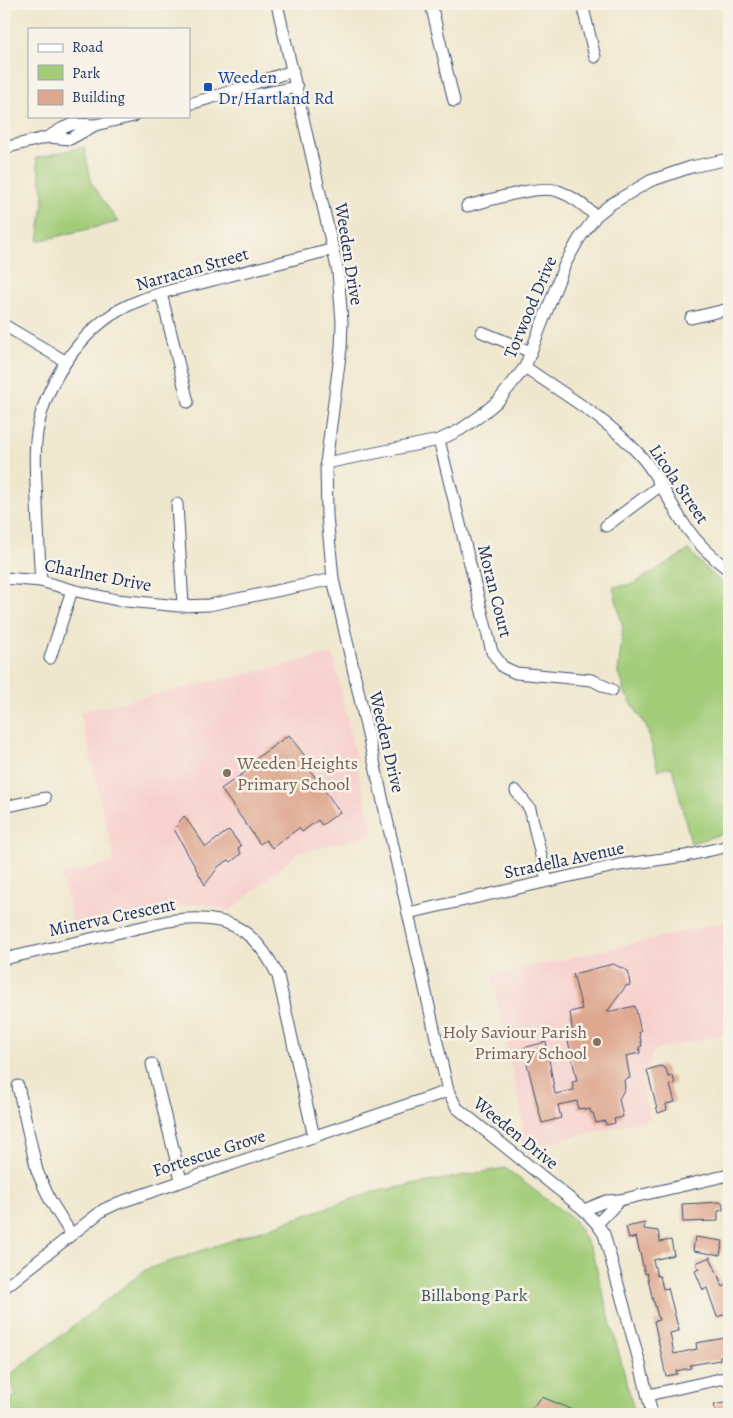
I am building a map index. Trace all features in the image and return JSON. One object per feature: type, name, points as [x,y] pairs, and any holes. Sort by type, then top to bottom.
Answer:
[{"type":"street","name":"Weeden Drive","points":[[277,4],[338,272],[342,322],[338,377],[326,464],[333,579],[448,1091],[457,1108],[584,1210],[604,1234],[652,1414]]},
{"type":"street","points":[[431,4],[454,101]]},
{"type":"street","points":[[582,4],[595,57]]},
{"type":"street","points":[[190,104],[215,98],[256,81],[293,71]]},
{"type":"street","points":[[215,98],[251,96],[297,87]]},
{"type":"street","points":[[4,148],[48,137],[73,124],[95,126],[126,118]]},
{"type":"street","name":"Torwood Drive","points":[[326,464],[439,440],[460,430],[499,400],[525,367],[566,264],[579,239],[596,216],[611,204],[650,181],[691,167],[729,159]]},
{"type":"street","points":[[467,206],[537,189],[556,190],[576,199],[596,216]]},
{"type":"street","name":"Narracan Street","points":[[41,581],[35,461],[36,440],[50,390],[65,361],[104,321],[128,305],[161,293],[334,249]]},
{"type":"street","points":[[161,293],[188,402]]},
{"type":"street","points":[[691,318],[729,309]]},
{"type":"street","points":[[4,325],[65,361]]},
{"type":"street","points":[[482,332],[531,352]]},
{"type":"street","name":"Licola Street","points":[[525,367],[616,431],[639,453],[686,527],[702,546],[729,570]]},
{"type":"street","name":"Moran Court","points":[[439,440],[492,652],[503,667],[516,673],[592,680],[612,690]]},
{"type":"street","points":[[606,526],[661,485]]},
{"type":"street","points":[[178,504],[183,606]]},
{"type":"street","name":"Charlnet Drive","points":[[4,578],[41,581],[116,600],[183,606],[210,605],[333,579]]},
{"type":"street","points":[[50,658],[72,590]]},
{"type":"street","points":[[516,791],[530,809],[547,881]]},
{"type":"street","points":[[4,807],[46,798]]},
{"type":"street","name":"Stradella Avenue","points":[[408,913],[618,865],[684,856],[729,846]]},
{"type":"street","name":"Minerva Crescent","points":[[4,959],[168,921],[193,917],[226,921],[243,930],[269,956],[278,976],[314,1136]]},
{"type":"street","points":[[152,1064],[181,1180]]},
{"type":"street","points":[[18,1086],[37,1172],[50,1200],[72,1234]]},
{"type":"street","name":"Fortescue Grove","points":[[4,1288],[103,1210],[118,1203],[181,1180],[448,1091]]},
{"type":"street","points":[[584,1210],[606,1201],[620,1200],[729,1175]]},
{"type":"street","points":[[597,1224],[620,1200]]},
{"type":"street","points":[[648,1395],[729,1378]]},
{"type":"shaded area","name":"Weeden Heights Primary School","points":[[333,654],[373,835],[299,852],[230,911],[214,906],[192,904],[175,906],[75,930],[61,875],[115,862],[80,712]]},
{"type":"shaded area","name":"Holy Saviour Parish Primary School","points":[[729,921],[729,1031],[724,1034],[654,1051],[641,1083],[651,1119],[529,1147],[514,1135],[524,1127],[492,976]]},
{"type":"green space","points":[[84,147],[92,184],[118,222],[38,241],[44,196],[36,158]]},
{"type":"green space","points":[[689,550],[705,568],[729,588],[729,832],[691,843],[672,767],[658,770],[647,728],[623,690],[623,684],[618,673],[623,628],[613,587],[633,584]]},
{"type":"green space","name":"Billabong Park","points":[[505,1168],[574,1220],[592,1252],[635,1414],[4,1414],[4,1400],[16,1396],[10,1375],[145,1270],[373,1192]]},
{"type":"building","points":[[289,735],[310,763],[307,766],[340,812],[322,825],[318,820],[302,832],[299,828],[272,848],[266,840],[260,844],[221,789],[254,766],[251,762]]},
{"type":"building","points":[[184,816],[206,847],[229,830],[241,846],[238,848],[241,854],[231,862],[229,860],[219,866],[205,885],[174,829]]},
{"type":"building","points":[[613,964],[628,971],[630,985],[626,986],[607,1012],[635,1006],[642,1046],[639,1047],[640,1053],[626,1056],[630,1078],[624,1080],[625,1088],[619,1099],[623,1117],[614,1119],[615,1123],[606,1125],[605,1121],[596,1123],[590,1109],[578,1109],[577,1101],[558,1105],[561,1118],[542,1123],[523,1048],[546,1042],[555,1094],[574,1090],[572,1082],[577,1081],[567,1036],[573,1035],[570,1012],[582,1009],[573,974]]},
{"type":"building","points":[[661,1066],[666,1069],[668,1077],[673,1076],[675,1084],[670,1085],[675,1102],[666,1104],[667,1110],[658,1113],[647,1070]]},
{"type":"building","points":[[722,1202],[723,1210],[718,1211],[718,1221],[683,1222],[682,1204]]},
{"type":"building","points":[[645,1223],[644,1229],[658,1231],[660,1242],[671,1240],[674,1255],[653,1260],[663,1289],[668,1288],[679,1331],[670,1333],[674,1354],[697,1349],[696,1343],[725,1338],[728,1354],[720,1356],[720,1360],[690,1365],[691,1368],[676,1371],[677,1374],[666,1376],[654,1321],[659,1320],[647,1273],[645,1274],[636,1237],[629,1239],[626,1227]]},
{"type":"building","points":[[695,1237],[723,1241],[720,1255],[693,1251]]},
{"type":"building","points":[[710,1257],[723,1287],[729,1284],[729,1313],[717,1317],[707,1288],[703,1290],[695,1271],[699,1269],[696,1263]]},
{"type":"building","points":[[542,1397],[583,1414],[526,1414]]},
{"type":"building","points":[[729,1402],[729,1414],[716,1414],[714,1405]]},
{"type":"place","name":"Weeden Dr/Hartland Rd","points":[[208,87]]},
{"type":"place","name":"Weeden Heights Primary School","points":[[227,773]]},
{"type":"place","name":"Holy Saviour Parish Primary School","points":[[597,1042]]}]
